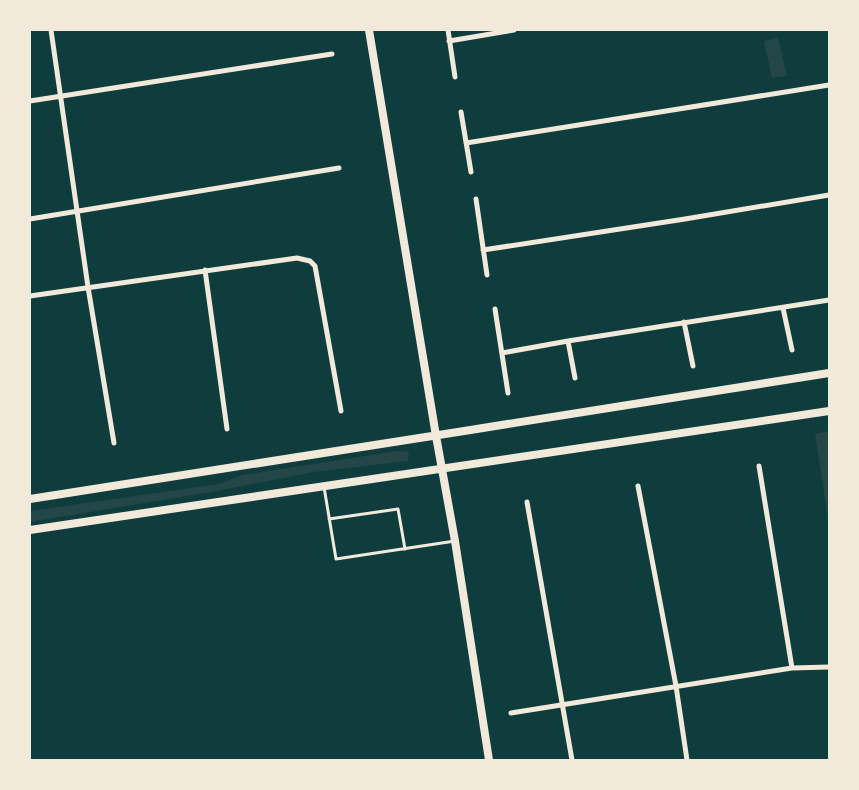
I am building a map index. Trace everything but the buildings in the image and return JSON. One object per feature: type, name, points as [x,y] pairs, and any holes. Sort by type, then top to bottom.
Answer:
[{"type":"street","points":[[51,30],[88,287],[114,443]]},
{"type":"street","points":[[369,30],[490,760]]},
{"type":"street","points":[[448,30],[455,77]]},
{"type":"street","points":[[449,41],[514,30]]},
{"type":"street","points":[[30,101],[332,54]]},
{"type":"street","points":[[466,143],[829,85]]},
{"type":"street","points":[[461,112],[471,172]]},
{"type":"street","points":[[30,219],[339,168]]},
{"type":"street","points":[[483,250],[685,219],[829,194]]},
{"type":"street","points":[[476,199],[487,275]]},
{"type":"street","points":[[30,296],[297,258],[310,261],[315,266],[342,411]]},
{"type":"street","points":[[205,270],[227,428]]},
{"type":"street","points":[[502,353],[829,300]]},
{"type":"street","points":[[783,308],[792,350]]},
{"type":"street","points":[[495,309],[508,393]]},
{"type":"street","points":[[684,322],[693,366]]},
{"type":"street","points":[[568,341],[575,378]]},
{"type":"street","points":[[30,499],[829,373]]},
{"type":"street","points":[[30,530],[829,411]]},
{"type":"street","points":[[759,466],[792,668]]},
{"type":"street","points":[[638,486],[676,686],[687,760]]},
{"type":"street","points":[[527,502],[572,760]]},
{"type":"street","points":[[511,713],[792,668],[829,667]]},
{"type":"lane","points":[[324,487],[336,560],[455,541]]},
{"type":"lane","points":[[329,518],[398,509],[405,549]]},
{"type":"shaded area","points":[[778,38],[787,76],[772,78],[764,41]]},
{"type":"shaded area","points":[[829,431],[829,525],[815,434]]},
{"type":"shaded area","points":[[397,451],[409,452],[408,461],[314,472],[217,491],[30,522],[30,511],[219,484],[242,475]]}]
